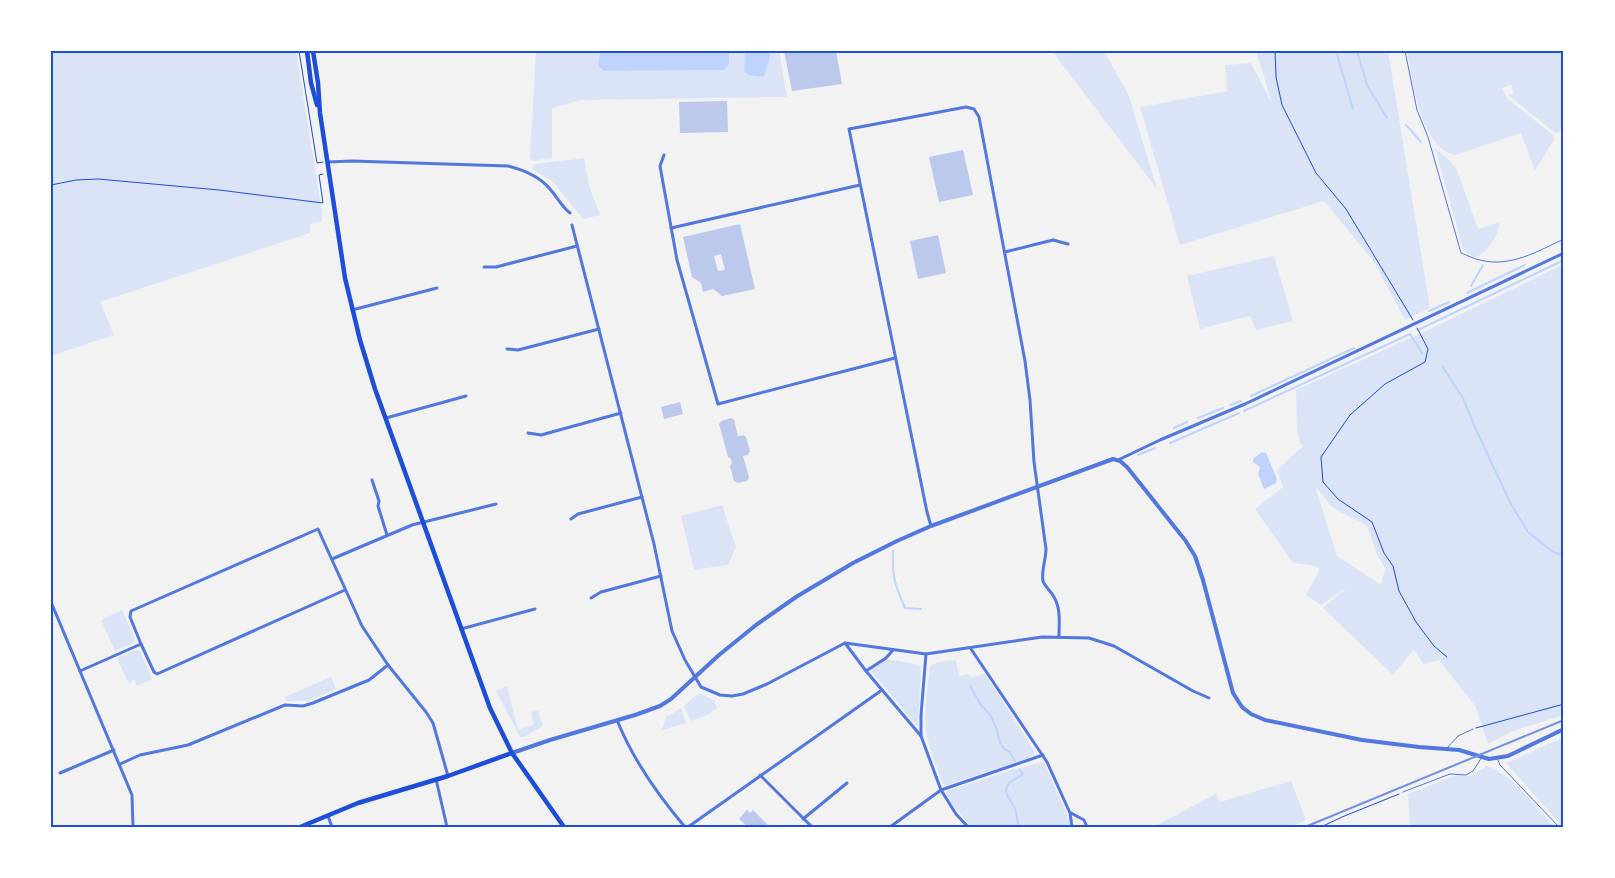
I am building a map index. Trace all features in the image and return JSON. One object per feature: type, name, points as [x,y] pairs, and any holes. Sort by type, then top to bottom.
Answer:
[{"type":"main road","points":[[307,51],[312,83],[320,113]]},
{"type":"main road","points":[[313,51],[320,113],[345,278],[370,375],[490,708],[512,753],[564,827]]},
{"type":"main road","points":[[300,827],[358,802],[448,776],[512,753]]},
{"type":"street","points":[[931,526],[849,129],[966,107],[974,110],[979,116],[1028,381],[1034,462],[1046,549],[1043,577],[1044,583],[1056,599],[1058,606],[1059,636]]},
{"type":"street","points":[[664,155],[660,166],[677,260],[718,404],[895,358]]},
{"type":"street","points":[[328,162],[352,161],[508,166],[525,171],[540,180],[549,187],[570,214]]},
{"type":"street","points":[[671,228],[860,185]]},
{"type":"street","points":[[572,225],[642,497],[672,631],[695,678],[702,688],[712,693],[726,696],[739,695],[767,684],[845,643],[926,654],[972,649],[1025,638],[1059,636],[1102,641],[1209,698]]},
{"type":"street","points":[[1005,252],[1053,240],[1068,244]]},
{"type":"street","points":[[484,267],[496,267],[577,246]]},
{"type":"street","points":[[512,753],[645,712],[664,704],[740,637],[796,596],[861,558],[931,526],[1106,461],[1118,460],[1245,404],[1564,253]]},
{"type":"street","points":[[352,310],[437,288]]},
{"type":"street","points":[[507,349],[518,350],[599,329]]},
{"type":"street","points":[[385,418],[466,396]]},
{"type":"street","points":[[528,433],[541,435],[621,413]]},
{"type":"street","points":[[1118,460],[1132,472],[1185,540],[1195,556],[1233,693],[1239,704],[1250,714],[1276,722],[1362,740],[1446,748],[1498,759],[1513,754],[1564,729]]},
{"type":"street","points":[[372,480],[379,501],[378,506],[388,535]]},
{"type":"street","points":[[571,519],[578,514],[642,497]]},
{"type":"street","points":[[332,559],[422,522],[496,504]]},
{"type":"street","points":[[345,590],[157,674],[154,672],[130,617],[131,611],[318,529],[362,626],[388,665],[426,712],[433,724],[448,776]]},
{"type":"street","points":[[591,598],[601,592],[661,576]]},
{"type":"street","points":[[51,602],[132,795],[133,827]]},
{"type":"street","points":[[461,629],[535,609]]},
{"type":"street","points":[[845,643],[921,736],[941,790],[956,814],[968,827]]},
{"type":"street","points":[[80,671],[141,644]]},
{"type":"street","points":[[972,649],[1044,756],[1070,813],[1072,827]]},
{"type":"street","points":[[866,671],[886,658],[892,650]]},
{"type":"street","points":[[921,736],[926,654]]},
{"type":"street","points":[[120,764],[140,755],[188,746],[285,705],[303,706],[313,704],[369,680],[388,665]]},
{"type":"street","points":[[617,720],[633,754],[649,781],[686,827],[882,690]]},
{"type":"street","points":[[60,773],[114,750]]},
{"type":"street","points":[[890,827],[941,790],[1044,756]]},
{"type":"street","points":[[760,775],[812,827]]},
{"type":"street","points":[[436,779],[447,827]]},
{"type":"street","points":[[803,819],[847,783]]},
{"type":"street","points":[[1070,813],[1084,820],[1087,827]]},
{"type":"street","points":[[327,814],[332,827]]},
{"type":"lane","points":[[1405,51],[1417,110],[1428,137],[1461,253],[1481,260],[1505,262],[1523,258],[1564,239]]},
{"type":"lane","points":[[1446,748],[1458,736],[1473,729]]},
{"type":"lane","points":[[1402,792],[1450,774],[1466,775],[1473,771],[1483,757]]},
{"type":"lane","points":[[1498,759],[1500,765],[1559,827]]},
{"type":"path","points":[[299,51],[317,163]]},
{"type":"path","points":[[1275,51],[1276,77],[1282,105],[1316,173],[1346,209],[1428,349],[1425,362],[1385,384],[1350,415],[1321,457],[1323,482],[1338,499],[1372,522],[1384,553],[1393,566],[1399,591],[1434,646],[1447,657]]},
{"type":"path","points":[[51,185],[76,180],[98,179],[219,190],[323,203],[318,175]]},
{"type":"path","points":[[1473,729],[1564,704]]},
{"type":"path","points":[[1322,827],[1402,792]]},
{"type":"shaded area","points":[[51,51],[296,51],[322,221],[310,224],[310,233],[100,302],[114,335],[51,356]]},
{"type":"shaded area","points":[[536,51],[600,51],[598,66],[604,71],[723,70],[729,64],[729,51],[745,51],[744,71],[764,77],[770,51],[779,51],[787,97],[581,100],[552,108],[552,158],[533,161],[530,158]]},
{"type":"shaded area","points":[[1052,51],[1104,51],[1129,96],[1157,189]]},
{"type":"shaded area","points":[[1256,51],[1388,51],[1430,308],[1405,320],[1374,262],[1324,201],[1180,245],[1140,107],[1227,91],[1225,65],[1251,63],[1272,103]]},
{"type":"shaded area","points":[[1407,51],[1564,51],[1564,124],[1559,132],[1555,133],[1508,95],[1513,94],[1511,85],[1502,88],[1507,98],[1553,135],[1554,139],[1535,171],[1521,133],[1456,155],[1444,150],[1434,141],[1426,128],[1420,112]]},
{"type":"shaded area","points":[[1435,148],[1457,170],[1478,229],[1499,224],[1492,243],[1484,252],[1476,257],[1473,257],[1463,249]]},
{"type":"shaded area","points":[[584,158],[589,186],[600,215],[583,219],[554,183],[532,169],[534,164]]},
{"type":"shaded area","points":[[1274,256],[1293,321],[1256,330],[1250,316],[1200,329],[1187,276]]},
{"type":"shaded area","points":[[1564,264],[1564,715],[1513,731],[1488,744],[1476,707],[1439,660],[1423,664],[1414,649],[1393,675],[1323,608],[1348,587],[1321,605],[1306,595],[1320,569],[1311,565],[1293,563],[1255,509],[1283,487],[1277,470],[1304,445],[1300,444],[1297,429],[1296,390],[1428,330]],"holes":[[[1315,486],[1332,507],[1367,526],[1376,552],[1385,569],[1381,585],[1337,556]]]},
{"type":"shaded area","points":[[722,505],[736,547],[728,565],[694,570],[681,516]]},
{"type":"shaded area","points":[[122,610],[135,639],[134,643],[115,651],[101,620]]},
{"type":"shaded area","points":[[136,650],[140,651],[152,679],[137,686],[134,679],[129,684],[117,658]]},
{"type":"shaded area","points":[[887,659],[921,665],[918,727],[870,670]]},
{"type":"shaded area","points":[[956,660],[959,676],[968,674],[971,677],[985,674],[1035,752],[1029,758],[947,785],[943,784],[928,742],[926,701],[930,666],[938,662]]},
{"type":"shaded area","points":[[331,677],[336,689],[308,701],[286,701],[285,697]]},
{"type":"shaded area","points":[[507,686],[518,730],[534,725],[531,712],[538,711],[543,726],[524,737],[520,737],[496,691]]},
{"type":"shaded area","points":[[699,693],[715,701],[717,708],[709,714],[691,721],[684,706]]},
{"type":"shaded area","points":[[681,708],[686,723],[660,731],[666,717]]},
{"type":"shaded area","points":[[1564,737],[1564,827],[1563,827],[1506,763]]},
{"type":"shaded area","points":[[1044,762],[1067,815],[1070,827],[971,827],[946,793],[947,791],[1015,769]]},
{"type":"shaded area","points":[[1487,766],[1515,784],[1554,827],[1410,827],[1408,794],[1457,775],[1470,776]]},
{"type":"shaded area","points":[[1291,781],[1306,820],[1290,827],[1153,827],[1216,794],[1220,802]]},
{"type":"water","points":[[600,51],[729,51],[729,64],[724,70],[604,71],[598,66]]},
{"type":"water","points":[[745,51],[770,51],[764,77],[748,75],[744,71]]},
{"type":"water","points":[[1262,452],[1266,453],[1277,479],[1276,483],[1264,489],[1258,474],[1260,467],[1253,462],[1253,459]]},
{"type":"building","points":[[784,51],[836,51],[842,84],[792,91]]},
{"type":"building","points":[[727,101],[728,132],[680,133],[679,102]]},
{"type":"building","points":[[963,150],[973,195],[939,202],[929,157]]},
{"type":"building","points":[[740,224],[755,289],[722,296],[713,289],[703,292],[701,283],[692,277],[683,237]],"holes":[[[721,254],[725,270],[718,271],[714,256]]]},
{"type":"building","points":[[938,235],[946,273],[918,279],[910,241]]},
{"type":"building","points":[[680,402],[683,414],[664,419],[661,407]]},
{"type":"building","points":[[731,418],[734,420],[738,436],[743,435],[746,437],[750,451],[748,455],[743,456],[749,477],[747,481],[738,483],[734,481],[730,466],[732,463],[731,459],[728,457],[719,424],[721,421]]},
{"type":"building","points":[[747,810],[750,813],[753,810],[770,827],[748,827],[739,819]]},
{"type":"waterway","points":[[1336,51],[1353,109]]},
{"type":"waterway","points":[[1357,51],[1367,85],[1387,118]]},
{"type":"waterway","points":[[1406,125],[1421,142]]},
{"type":"waterway","points":[[1418,330],[1564,260]]},
{"type":"waterway","points":[[1471,286],[1483,265]]},
{"type":"waterway","points":[[1467,293],[1525,265]]},
{"type":"waterway","points":[[1429,311],[1449,302]]},
{"type":"waterway","points":[[1244,411],[1410,334],[1422,353]]},
{"type":"waterway","points":[[1251,396],[1354,348]]},
{"type":"waterway","points":[[1442,366],[1463,398],[1511,504],[1528,532],[1553,552],[1564,555]]},
{"type":"waterway","points":[[1230,405],[1241,401]]},
{"type":"waterway","points":[[1198,418],[1223,408]]},
{"type":"waterway","points":[[1170,443],[1239,413]]},
{"type":"waterway","points":[[1174,428],[1187,422]]},
{"type":"waterway","points":[[1138,455],[1155,448]]},
{"type":"waterway","points":[[893,551],[895,581],[905,608],[921,609]]},
{"type":"waterway","points":[[970,686],[981,705],[991,716],[1000,743],[1004,749],[1010,752],[1015,761]]},
{"type":"waterway","points":[[1020,770],[1023,774],[1009,783],[1006,789],[1007,795],[1015,808],[1018,824],[1023,827]]},
{"type":"railway","points":[[1305,827],[1564,720]]}]
